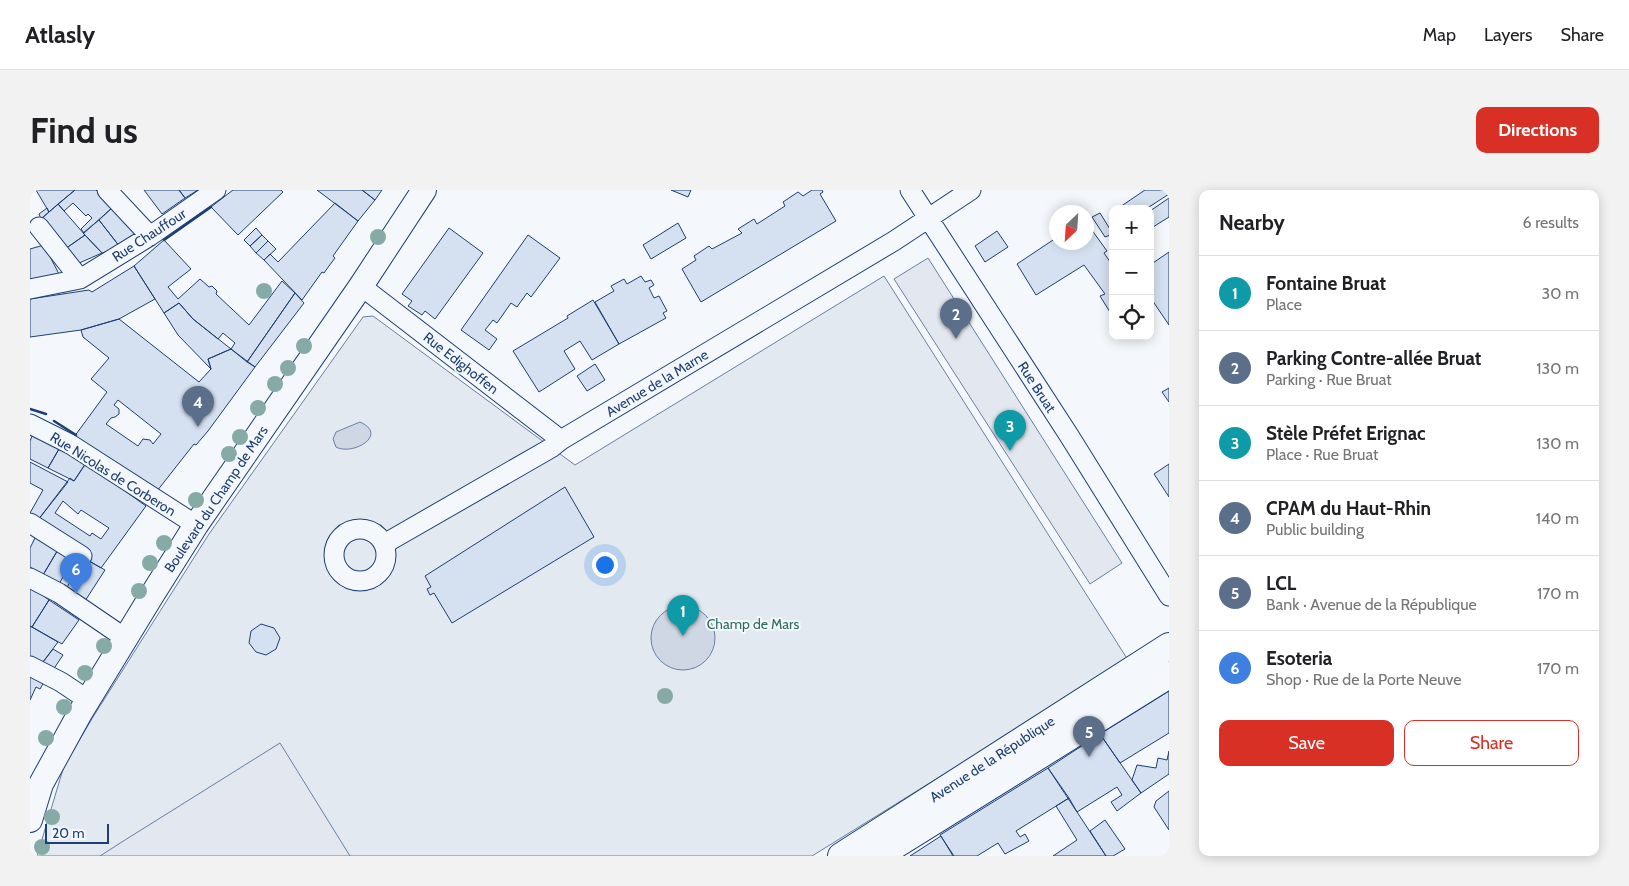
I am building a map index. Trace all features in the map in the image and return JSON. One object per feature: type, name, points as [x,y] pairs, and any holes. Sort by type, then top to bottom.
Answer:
[{"type":"main road","name":"Avenue de la République","points":[[841,856],[1169,646]]},
{"type":"main road","name":"Avenue de la République","points":[[878,856],[1169,675]]},
{"type":"street","points":[[107,190],[150,236]]},
{"type":"street","name":"Rue Chauffour","points":[[30,289],[80,279],[150,236],[216,190]]},
{"type":"street","name":"Boulevard du Champ de Mars","points":[[30,820],[41,784],[125,638],[196,525],[361,286],[424,190]]},
{"type":"street","name":"Rue Bruat","points":[[894,190],[913,195],[928,217],[1169,596]]},
{"type":"street","name":"Avenue de la Marne","points":[[384,544],[551,448],[561,440],[894,241],[971,190]]},
{"type":"street","points":[[39,227],[80,279]]},
{"type":"street","name":"Rue Edighoffen","points":[[361,286],[561,440]]},
{"type":"street","name":"Rue Nicolas de Corberon","points":[[30,424],[70,444],[196,525]]},
{"type":"street","points":[[30,523],[82,556]]},
{"type":"street","points":[[30,578],[59,593],[125,638]]},
{"type":"street","points":[[30,666],[88,700]]},
{"type":"green space","name":"Champ de Mars","points":[[884,276],[1128,660],[812,856],[37,856],[64,766],[93,717],[209,534],[363,317],[373,316],[575,465]]},
{"type":"shaded area","points":[[928,258],[1122,563],[1090,584],[894,279]]},
{"type":"shaded area","points":[[360,422],[368,427],[371,433],[370,438],[365,443],[351,449],[336,447],[333,439],[336,432]]},
{"type":"shaded area","points":[[683,606],[701,612],[709,620],[715,638],[709,656],[701,664],[683,670],[665,664],[657,656],[651,638],[657,620],[665,612]]},
{"type":"shaded area","points":[[280,743],[350,856],[100,856],[125,840]]},
{"type":"building","points":[[36,190],[75,190],[49,212]]},
{"type":"building","points":[[75,190],[96,190],[113,207],[84,233],[81,229],[92,218],[88,214],[86,216],[73,203],[64,211],[58,204]]},
{"type":"building","points":[[144,190],[179,190],[185,198],[162,214]]},
{"type":"building","points":[[179,190],[198,190],[185,198]]},
{"type":"building","points":[[233,190],[281,190],[283,192],[238,235],[211,207]]},
{"type":"building","points":[[317,190],[362,190],[375,200],[358,221]]},
{"type":"building","points":[[362,190],[382,190],[375,200]]},
{"type":"building","points":[[671,190],[691,190],[688,197]]},
{"type":"building","points":[[812,190],[822,190],[823,192],[820,194],[836,221],[701,302],[682,269],[696,260],[694,256],[709,246],[712,249],[742,233],[738,229],[754,219],[757,224],[785,206],[783,202],[798,192],[803,196]]},
{"type":"building","points":[[1145,190],[1169,190],[1169,194],[1152,205],[1123,205]]},
{"type":"building","points":[[1169,198],[1169,217],[1154,226],[1154,208]]},
{"type":"building","points":[[335,203],[358,221],[333,256],[335,258],[324,273],[322,272],[302,300],[264,260],[270,254],[278,262]]},
{"type":"building","points":[[58,204],[85,235],[65,249],[41,219]]},
{"type":"building","points":[[113,207],[137,234],[120,247],[99,220]]},
{"type":"building","points":[[47,208],[49,212],[41,219],[39,214]]},
{"type":"building","points":[[1100,213],[1109,228],[1109,236],[1105,237],[1094,220],[1094,216]]},
{"type":"building","points":[[99,220],[120,247],[102,253],[83,233]]},
{"type":"building","points":[[678,223],[686,238],[651,259],[643,245]]},
{"type":"building","points":[[256,228],[262,235],[250,246],[244,240]]},
{"type":"building","points":[[449,228],[483,253],[435,319],[425,311],[422,315],[408,306],[412,301],[402,294]]},
{"type":"building","points":[[997,231],[1008,247],[985,262],[975,246]]},
{"type":"building","points":[[1094,233],[1107,251],[1104,253],[1109,260],[1109,311],[1100,296],[1105,294],[1084,265],[1036,295],[1017,264],[1049,243],[1049,250],[1094,250]]},
{"type":"building","points":[[85,235],[102,253],[77,264],[65,249]]},
{"type":"building","points":[[262,235],[268,241],[256,253],[250,246]]},
{"type":"building","points":[[528,235],[560,258],[531,297],[527,293],[517,307],[511,303],[497,323],[493,320],[485,330],[497,339],[489,350],[461,330]]},
{"type":"building","points":[[164,240],[191,269],[168,287],[178,299],[200,279],[209,287],[212,286],[217,291],[216,294],[249,325],[282,281],[295,293],[247,362],[231,349],[235,343],[223,333],[218,339],[193,319],[179,303],[164,313],[134,266]]},
{"type":"building","points":[[268,241],[276,249],[264,260],[256,253]]},
{"type":"building","points":[[44,245],[59,274],[30,281],[30,249]]},
{"type":"building","points":[[1169,252],[1169,325],[1154,303],[1154,262]]},
{"type":"building","points":[[134,266],[155,299],[119,319],[81,330],[30,337],[30,299],[89,290],[92,292]]},
{"type":"building","points":[[641,276],[645,282],[651,280],[654,285],[649,288],[654,298],[659,296],[667,311],[663,313],[666,318],[619,344],[595,302],[614,291],[611,286],[624,279],[627,284]]},
{"type":"building","points":[[295,293],[304,303],[255,367],[247,362]]},
{"type":"building","points":[[593,300],[619,344],[592,360],[580,341],[564,351],[575,369],[539,392],[513,351],[568,318],[567,316]]},
{"type":"building","points":[[179,303],[193,319],[231,349],[208,359],[211,369],[178,335],[164,313]]},
{"type":"building","points":[[119,319],[199,382],[211,369],[208,359],[231,349],[255,367],[208,431],[196,445],[194,444],[157,491],[74,437],[107,392],[91,379],[109,358],[83,337],[81,330]],"holes":[[[118,400],[161,434],[153,444],[150,440],[143,439],[138,446],[106,424],[111,418],[119,414],[119,409],[114,405]]]},
{"type":"building","points":[[595,364],[605,380],[587,391],[577,376]]},
{"type":"building","points":[[1169,388],[1169,402],[1162,392]]},
{"type":"building","points":[[33,434],[59,449],[48,468],[30,459],[30,441]]},
{"type":"building","points":[[59,449],[86,463],[74,481],[48,468]]},
{"type":"building","points":[[30,462],[68,482],[38,520],[30,516],[30,513],[43,490],[30,483]]},
{"type":"building","points":[[86,463],[146,506],[101,568],[84,558],[38,520],[70,478],[74,481]],"holes":[[[63,501],[78,514],[81,510],[109,528],[101,539],[92,533],[90,536],[55,513]]]},
{"type":"building","points":[[1169,464],[1169,497],[1154,474]]},
{"type":"building","points":[[565,487],[594,537],[452,623],[434,593],[430,595],[427,589],[431,587],[425,576]]},
{"type":"building","points":[[37,534],[59,548],[43,575],[30,567],[30,548]]},
{"type":"building","points":[[59,548],[74,558],[59,584],[43,575]]},
{"type":"building","points":[[84,558],[105,570],[85,601],[66,589]]},
{"type":"building","points":[[30,586],[49,600],[32,627],[30,626]]},
{"type":"building","points":[[49,600],[79,620],[62,644],[32,627]]},
{"type":"building","points":[[261,624],[274,628],[280,638],[276,649],[266,655],[256,652],[249,643],[251,631]]},
{"type":"building","points":[[30,626],[58,642],[40,666],[30,660]]},
{"type":"building","points":[[53,649],[63,655],[51,673],[40,666]]},
{"type":"building","points":[[30,673],[44,682],[40,689],[36,687],[30,700]]},
{"type":"building","points":[[1169,691],[1169,733],[1120,763],[1100,734]]},
{"type":"building","points":[[1100,734],[1141,793],[1117,811],[1111,802],[1122,795],[1117,787],[1077,812],[1048,768]]},
{"type":"building","points":[[1169,751],[1169,774],[1141,793],[1132,780],[1137,765],[1156,768],[1158,758],[1167,760]]},
{"type":"building","points":[[1048,768],[1069,798],[1016,831],[1020,837],[1025,834],[1029,841],[1005,854],[998,843],[977,856],[954,856],[940,835]]},
{"type":"building","points":[[1169,791],[1169,830],[1154,807],[1156,801]]},
{"type":"building","points":[[1069,798],[1106,856],[1053,856],[1077,840],[1056,806]]},
{"type":"building","points":[[1105,820],[1125,849],[1113,856],[1106,856],[1090,831]]},
{"type":"building","points":[[941,836],[953,856],[910,856]]},
{"type":"wall","points":[[164,240],[211,207]]},
{"type":"wall","points":[[30,409],[46,414]]},
{"type":"wall","points":[[54,421],[76,435]]},
{"type":"place","name":"Parking Contre-allée Bruat","points":[[956,339]]},
{"type":"place","name":"CPAM du Haut-Rhin","points":[[198,427]]},
{"type":"place","name":"Stèle Préfet Erignac","points":[[1010,451]]},
{"type":"place","name":"Esoteria","points":[[76,594]]},
{"type":"place","name":"Fontaine Bruat","points":[[683,636]]},
{"type":"place","name":"LCL","points":[[1089,757]]}]
